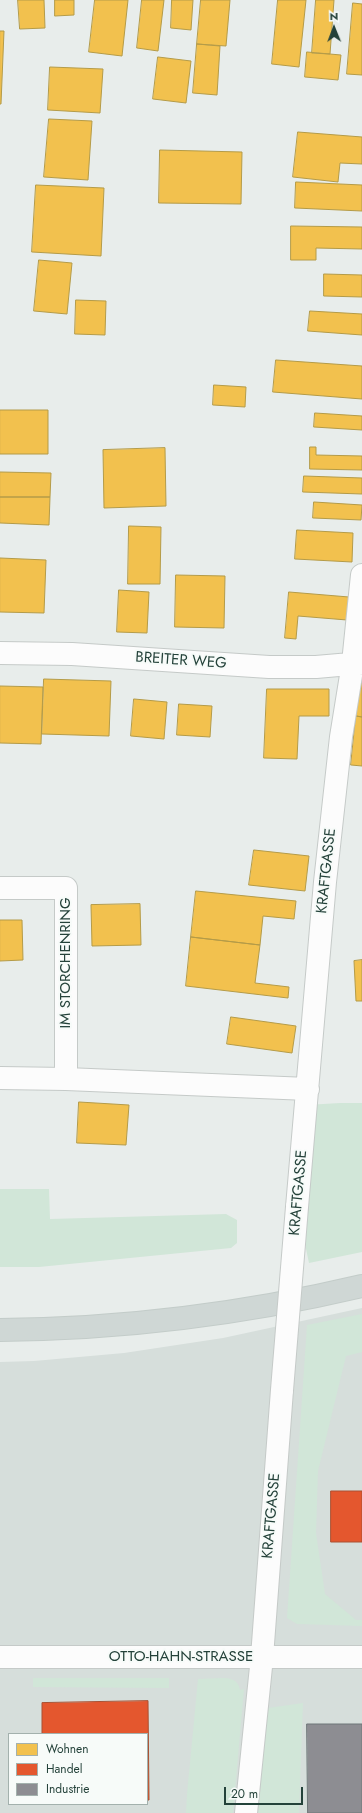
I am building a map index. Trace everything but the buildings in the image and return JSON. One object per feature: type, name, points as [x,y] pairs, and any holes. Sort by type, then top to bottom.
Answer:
[{"type":"main road","points":[[0,1330],[46,1330],[203,1315],[320,1296],[362,1286]]},
{"type":"street","name":"KRAFTGASSE","points":[[246,1813],[262,1657],[282,1390],[325,882],[341,737],[357,663],[362,575]]},
{"type":"street","name":"BREITER WEG","points":[[0,653],[72,654],[269,667],[316,667],[357,663]]},
{"type":"street","name":"IM STORCHENRING","points":[[0,888],[66,888],[66,1078]]},
{"type":"street","points":[[0,1078],[66,1078],[308,1089]]},
{"type":"street","name":"OTTO-HAHN-STRASSE","points":[[0,1657],[362,1657]]},
{"type":"shaded area","points":[[362,1308],[362,1813],[0,1813],[0,1362],[34,1361],[124,1353],[223,1338]]},
{"type":"green space","points":[[362,1103],[362,1252],[309,1263],[297,1207],[306,1105]]},
{"type":"green space","points":[[0,1189],[49,1189],[50,1219],[226,1214],[237,1220],[237,1243],[231,1248],[39,1267],[0,1267]]},
{"type":"green space","points":[[362,1314],[362,1352],[346,1356],[318,1471],[316,1533],[325,1594],[356,1620],[362,1620],[362,1626],[297,1624],[287,1618],[307,1325]]},
{"type":"green space","points":[[33,1678],[169,1678],[169,1688],[33,1687]]},
{"type":"green space","points":[[221,1678],[233,1680],[237,1683],[240,1690],[244,1689],[233,1813],[186,1813],[198,1679]]},
{"type":"green space","points":[[303,1703],[299,1813],[258,1813],[268,1708]]}]
